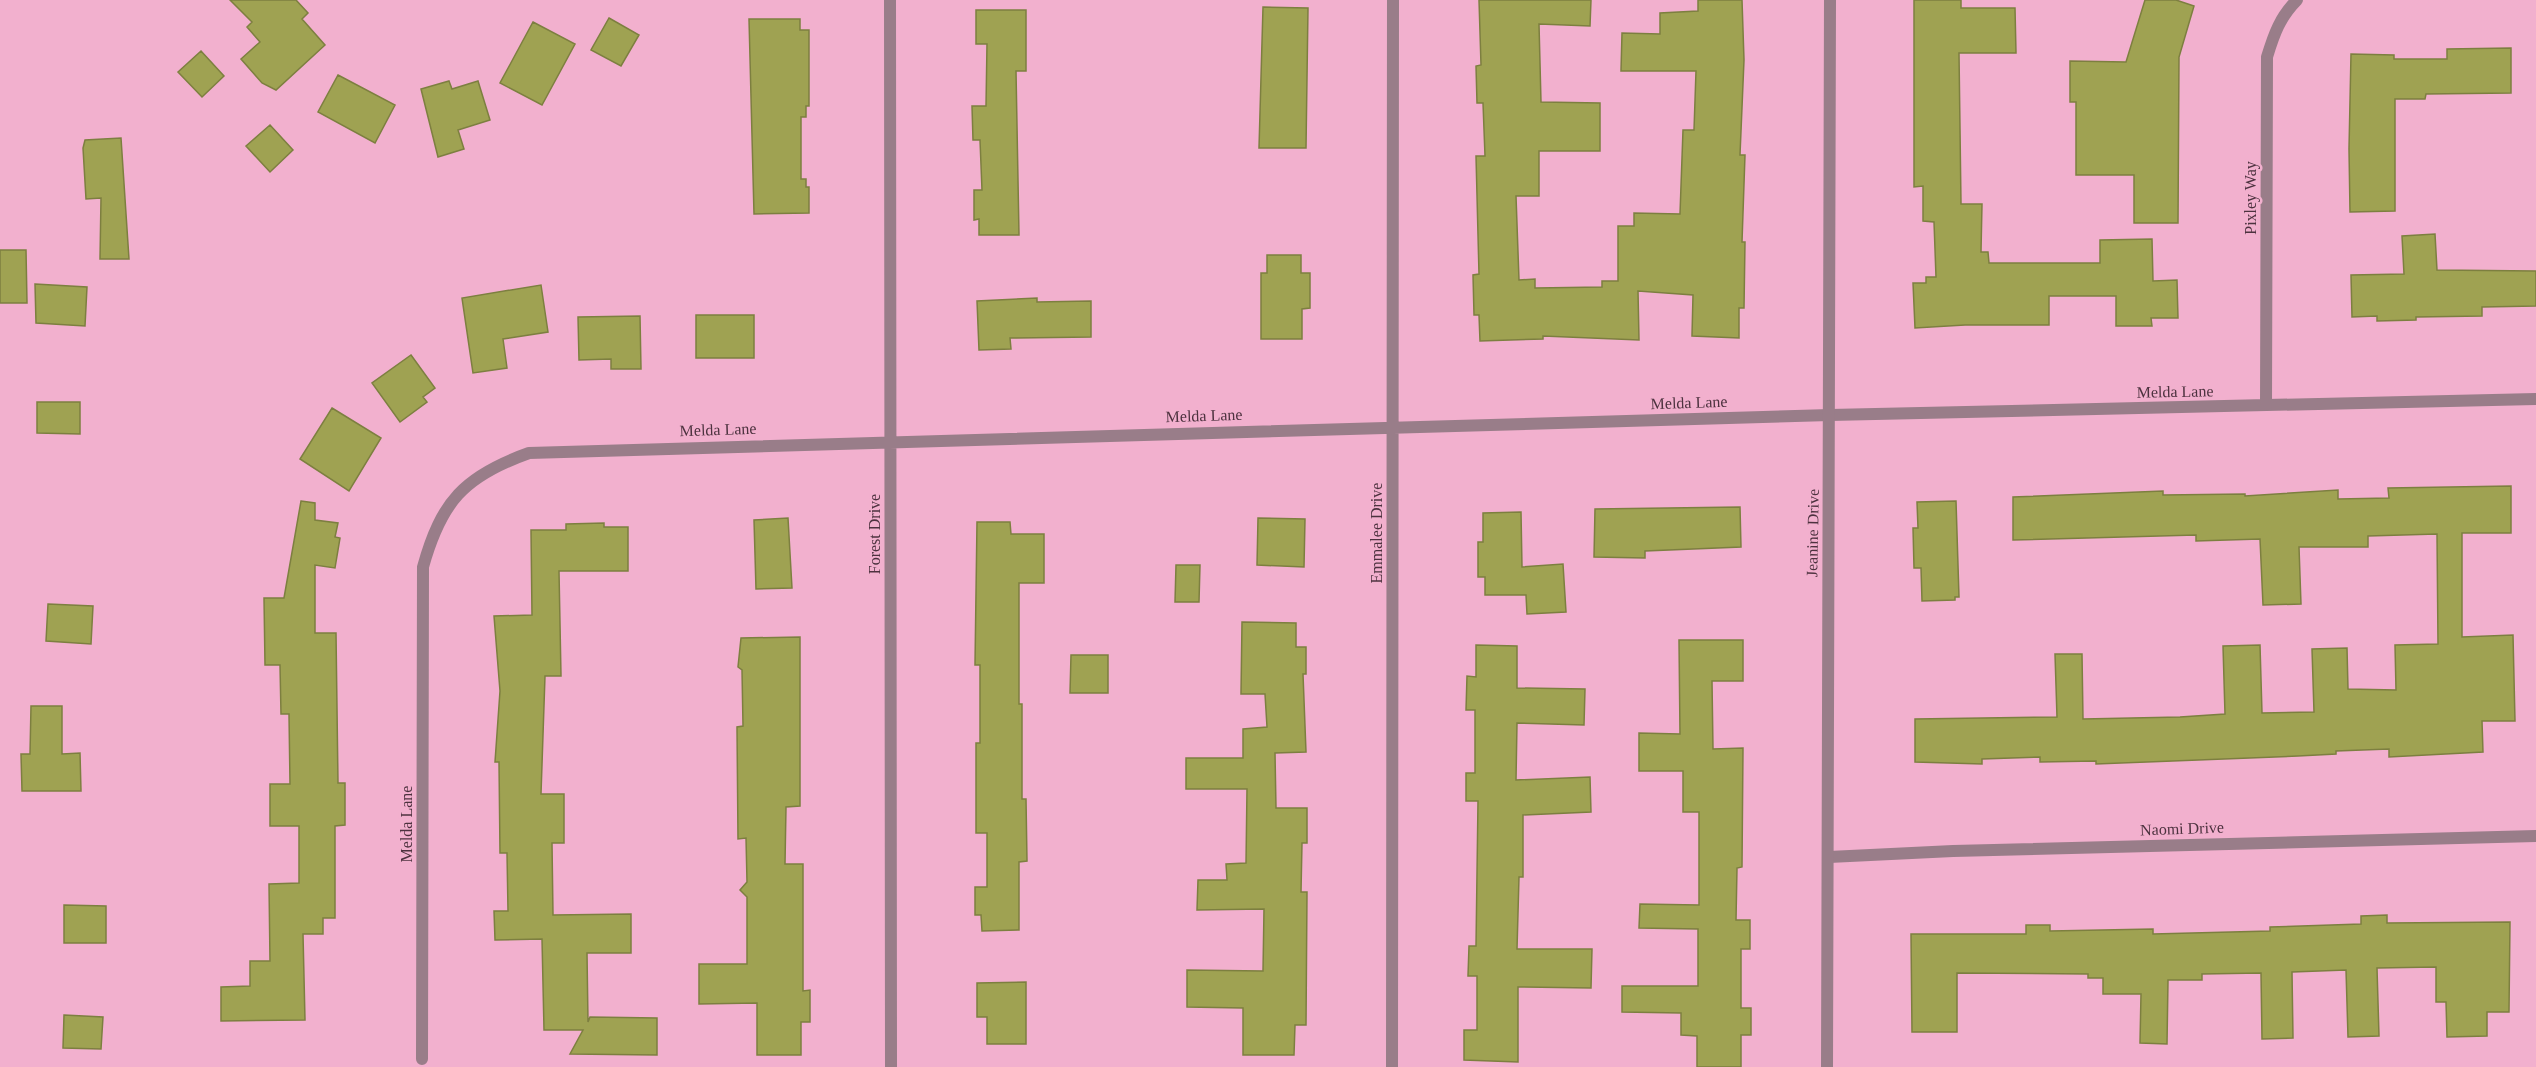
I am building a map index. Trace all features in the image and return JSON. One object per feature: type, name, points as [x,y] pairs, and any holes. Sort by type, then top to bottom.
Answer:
[{"type":"street","name":"Forest Drive","points":[[890,0],[891,1067]]},
{"type":"street","name":"Emmalee Drive","points":[[1392,1067],[1393,0]]},
{"type":"street","name":"Jeanine Drive","points":[[1827,1067],[1830,0]]},
{"type":"street","name":"Pixley Way","points":[[2266,405],[2267,57],[2275,29],[2285,12],[2297,0]]},
{"type":"street","name":"Melda Lane","points":[[422,1059],[423,567],[432,534],[448,506],[469,483],[487,471],[529,453],[1830,414],[2536,399]]},
{"type":"street","name":"Naomi Drive","points":[[1829,857],[2070,848],[2536,836]]},
{"type":"building","points":[[230,0],[296,0],[308,13],[302,19],[325,45],[276,90],[262,83],[241,59],[260,42],[247,27],[252,22]]},
{"type":"building","points":[[1479,0],[1591,0],[1590,26],[1539,24],[1541,102],[1600,103],[1600,151],[1539,151],[1539,196],[1516,196],[1519,280],[1535,279],[1535,288],[1602,287],[1602,281],[1618,281],[1618,226],[1634,226],[1634,213],[1680,214],[1683,130],[1694,130],[1696,71],[1621,71],[1622,33],[1660,34],[1660,13],[1698,11],[1698,0],[1742,0],[1744,60],[1740,155],[1745,155],[1742,242],[1745,242],[1744,308],[1739,308],[1739,338],[1692,336],[1693,295],[1638,291],[1639,340],[1543,336],[1543,339],[1480,341],[1479,315],[1474,315],[1473,275],[1479,274],[1476,156],[1485,156],[1483,103],[1477,103],[1476,66],[1481,65]]},
{"type":"building","points":[[1914,0],[1961,0],[1961,8],[2015,8],[2016,53],[1959,53],[1961,204],[1982,204],[1981,252],[1988,252],[1989,263],[2100,263],[2100,240],[2152,239],[2153,281],[2177,280],[2178,318],[2151,318],[2152,326],[2116,326],[2116,296],[2049,296],[2049,325],[1965,325],[1915,328],[1913,283],[1926,283],[1926,277],[1936,277],[1934,222],[1923,221],[1923,186],[1914,187]]},
{"type":"building","points":[[2145,0],[2176,0],[2194,6],[2179,57],[2178,223],[2134,223],[2134,175],[2076,175],[2076,102],[2070,102],[2070,61],[2126,62]]},
{"type":"building","points":[[1263,7],[1308,8],[1306,148],[1259,148]]},
{"type":"building","points":[[976,10],[1026,10],[1026,71],[1016,71],[1019,235],[979,235],[979,219],[974,220],[974,190],[982,190],[980,140],[973,140],[972,106],[986,106],[987,44],[976,44]]},
{"type":"building","points":[[609,18],[639,35],[621,66],[591,50]]},
{"type":"building","points":[[749,19],[800,19],[800,30],[809,30],[809,106],[806,106],[806,117],[801,117],[801,179],[806,179],[806,187],[809,187],[809,213],[754,214]]},
{"type":"building","points":[[533,22],[575,44],[542,105],[500,83]]},
{"type":"building","points":[[2511,48],[2511,93],[2426,94],[2425,99],[2395,99],[2395,211],[2350,212],[2351,54],[2394,55],[2394,59],[2447,59],[2447,49]]},
{"type":"building","points":[[201,51],[224,76],[202,97],[178,72]]},
{"type":"building","points":[[338,75],[395,105],[375,143],[318,112]]},
{"type":"building","points":[[449,81],[452,89],[478,81],[490,120],[458,130],[464,149],[438,157],[421,89]]},
{"type":"building","points":[[270,125],[293,150],[270,172],[246,146]]},
{"type":"building","points":[[121,138],[129,259],[100,259],[101,198],[86,199],[83,148],[85,140]]},
{"type":"building","points":[[2435,234],[2437,270],[2536,271],[2536,306],[2482,307],[2482,316],[2416,317],[2416,320],[2377,321],[2377,316],[2352,317],[2351,275],[2404,274],[2402,236]]},
{"type":"building","points":[[0,250],[26,250],[27,303],[0,303]]},
{"type":"building","points":[[1267,255],[1301,255],[1301,273],[1310,273],[1310,308],[1302,309],[1302,339],[1261,339],[1261,273],[1267,273]]},
{"type":"building","points":[[35,284],[87,287],[85,326],[36,323]]},
{"type":"building","points":[[541,285],[548,332],[503,339],[507,368],[473,373],[462,298]]},
{"type":"building","points":[[1037,298],[1037,302],[1091,301],[1091,337],[1010,338],[1011,349],[979,350],[977,301]]},
{"type":"building","points":[[696,315],[754,315],[754,358],[696,358]]},
{"type":"building","points":[[640,316],[641,369],[611,369],[611,359],[579,360],[578,317]]},
{"type":"building","points":[[411,355],[435,388],[423,397],[427,402],[400,422],[372,383]]},
{"type":"building","points":[[37,402],[80,402],[80,434],[37,433]]},
{"type":"building","points":[[332,408],[381,438],[349,491],[300,459]]},
{"type":"building","points":[[2511,486],[2511,533],[2462,533],[2462,637],[2513,635],[2515,721],[2482,721],[2483,752],[2389,757],[2389,749],[2336,751],[2336,754],[2298,756],[2096,764],[2096,761],[2040,762],[2040,757],[1982,759],[1982,764],[1915,762],[1915,719],[2057,717],[2055,654],[2082,654],[2083,719],[2180,717],[2225,714],[2223,646],[2260,645],[2262,713],[2314,712],[2312,649],[2347,648],[2348,689],[2396,690],[2395,645],[2438,644],[2437,534],[2368,536],[2368,547],[2299,547],[2301,604],[2263,605],[2260,539],[2196,541],[2196,535],[2013,540],[2013,497],[2163,491],[2163,495],[2245,494],[2245,496],[2338,490],[2338,499],[2389,498],[2388,488]]},
{"type":"building","points":[[301,501],[315,503],[315,520],[338,523],[335,537],[340,538],[335,568],[315,565],[315,633],[336,633],[338,783],[345,783],[345,825],[335,826],[335,918],[323,918],[323,934],[303,934],[305,1020],[221,1021],[221,987],[250,986],[250,961],[270,961],[269,884],[299,883],[299,826],[270,826],[270,784],[290,784],[289,714],[281,714],[280,665],[265,665],[264,598],[284,598]]},
{"type":"building","points":[[1956,501],[1959,597],[1955,597],[1955,600],[1922,601],[1921,568],[1914,568],[1913,528],[1918,528],[1917,502]]},
{"type":"building","points":[[1740,507],[1741,547],[1645,551],[1645,558],[1594,557],[1595,509]]},
{"type":"building","points":[[1521,512],[1522,567],[1563,564],[1566,612],[1527,614],[1526,595],[1485,595],[1485,577],[1478,577],[1478,542],[1483,542],[1483,513]]},
{"type":"building","points":[[788,518],[792,588],[756,589],[754,520]]},
{"type":"building","points":[[1258,518],[1305,519],[1304,567],[1257,565]]},
{"type":"building","points":[[977,522],[1010,522],[1011,534],[1044,534],[1044,583],[1019,583],[1019,704],[1022,704],[1022,799],[1026,799],[1027,861],[1019,862],[1019,930],[982,931],[981,915],[975,915],[975,887],[987,887],[987,833],[976,833],[976,743],[980,743],[980,665],[975,665]]},
{"type":"building","points":[[604,523],[604,527],[628,527],[628,571],[559,571],[561,676],[545,676],[541,794],[564,794],[564,843],[552,843],[553,915],[631,914],[631,953],[587,953],[588,1022],[590,1017],[657,1018],[657,1055],[570,1054],[583,1030],[544,1030],[542,939],[495,940],[494,911],[508,911],[507,853],[500,853],[499,762],[495,762],[500,691],[494,616],[532,615],[531,530],[566,530],[566,524]]},
{"type":"building","points":[[1176,565],[1200,565],[1199,602],[1175,602]]},
{"type":"building","points":[[48,604],[93,606],[91,644],[46,641]]},
{"type":"building","points":[[1242,622],[1296,623],[1296,647],[1306,647],[1306,674],[1303,674],[1306,752],[1275,753],[1276,808],[1307,808],[1307,843],[1302,843],[1301,892],[1307,892],[1306,1025],[1295,1025],[1294,1055],[1243,1055],[1243,1008],[1187,1007],[1187,970],[1263,971],[1264,909],[1197,910],[1198,880],[1227,880],[1226,864],[1246,863],[1247,789],[1186,789],[1186,758],[1243,758],[1243,729],[1267,727],[1265,694],[1241,694]]},
{"type":"building","points":[[800,637],[800,806],[786,807],[785,864],[803,864],[803,991],[810,990],[810,1022],[801,1022],[801,1055],[757,1055],[757,1003],[699,1004],[699,964],[747,964],[747,897],[740,890],[747,882],[746,838],[738,839],[737,727],[743,726],[742,670],[738,667],[741,638]]},
{"type":"building","points":[[1679,640],[1743,640],[1743,681],[1712,681],[1713,749],[1743,748],[1742,867],[1737,868],[1736,920],[1750,920],[1750,949],[1741,949],[1741,1008],[1751,1008],[1751,1035],[1741,1035],[1741,1067],[1697,1067],[1697,1036],[1681,1035],[1681,1013],[1622,1012],[1622,986],[1698,986],[1698,929],[1639,928],[1640,904],[1699,905],[1699,812],[1683,812],[1683,771],[1639,771],[1639,733],[1680,734]]},
{"type":"building","points":[[1476,645],[1517,646],[1517,688],[1585,689],[1584,725],[1517,723],[1516,780],[1590,777],[1591,812],[1523,815],[1523,877],[1519,877],[1517,949],[1592,949],[1591,988],[1518,987],[1518,1062],[1464,1060],[1464,1030],[1477,1030],[1477,976],[1468,976],[1469,946],[1476,946],[1478,801],[1466,801],[1466,773],[1475,773],[1475,710],[1466,710],[1467,676],[1476,677]]},
{"type":"building","points":[[1071,655],[1108,655],[1108,693],[1070,693]]},
{"type":"building","points":[[31,706],[62,706],[62,754],[80,753],[81,791],[22,791],[21,754],[30,754]]},
{"type":"building","points":[[64,905],[106,906],[106,943],[64,943]]},
{"type":"building","points":[[2387,915],[2387,923],[2510,922],[2509,1012],[2487,1012],[2487,1036],[2447,1037],[2446,1002],[2436,1002],[2436,967],[2377,968],[2379,1036],[2348,1037],[2346,970],[2292,972],[2293,1038],[2262,1039],[2261,973],[2202,974],[2202,980],[2168,980],[2167,1044],[2140,1043],[2141,994],[2103,994],[2103,978],[2088,978],[2088,974],[1957,973],[1957,1032],[1912,1032],[1911,934],[2026,934],[2026,925],[2050,925],[2050,931],[2153,929],[2153,934],[2270,931],[2270,927],[2361,924],[2361,916]]},
{"type":"building","points":[[1026,982],[1026,1044],[987,1044],[987,1017],[977,1017],[977,983]]},
{"type":"building","points":[[64,1015],[103,1017],[101,1049],[63,1048]]}]
